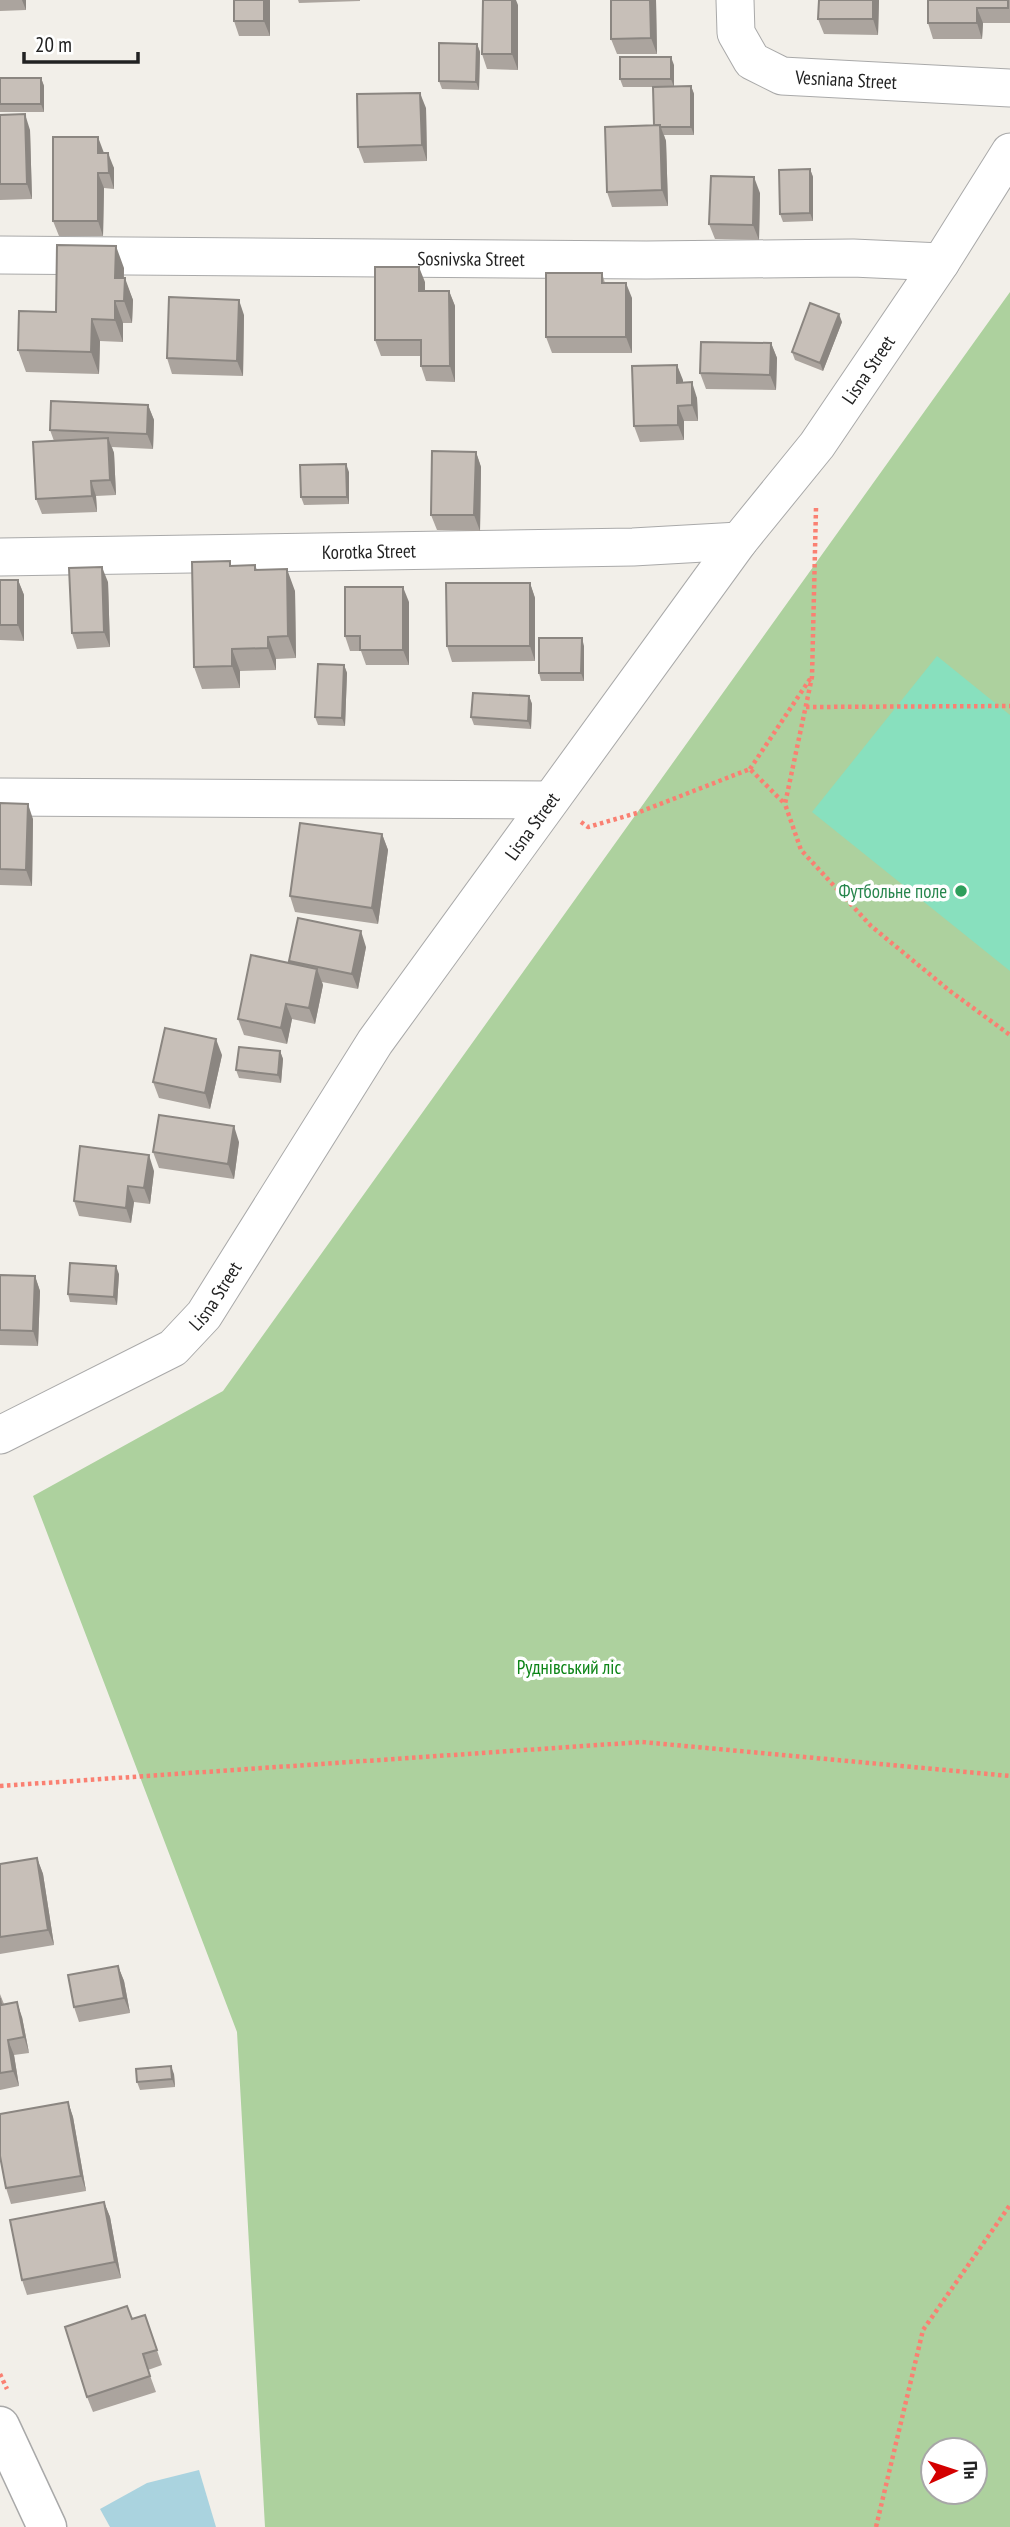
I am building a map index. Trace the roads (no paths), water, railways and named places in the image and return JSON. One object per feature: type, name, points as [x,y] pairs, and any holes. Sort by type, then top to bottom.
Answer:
[{"type":"street","name":"Vesniana Street","points":[[735,0],[736,33],[752,61],[782,76],[1010,88]]},
{"type":"street","name":"Lisna Street","points":[[0,1435],[173,1348],[204,1315],[375,1042],[739,541],[817,444],[940,262],[1010,152]]},
{"type":"street","name":"Sosnivska Street","points":[[0,255],[646,260],[853,258],[940,262]]},
{"type":"street","name":"Korotka Street","points":[[0,557],[633,547],[739,541]]},
{"type":"street","points":[[0,797],[550,800]]},
{"type":"street","points":[[0,2426],[47,2527]]},
{"type":"water","points":[[199,2470],[216,2527],[110,2527],[100,2509],[147,2483]]},
{"type":"place","name":"Футбольне поле","points":[[961,891]]},
{"type":"park label","name":"Руднівський ліс","points":[[569,1667]]}]
